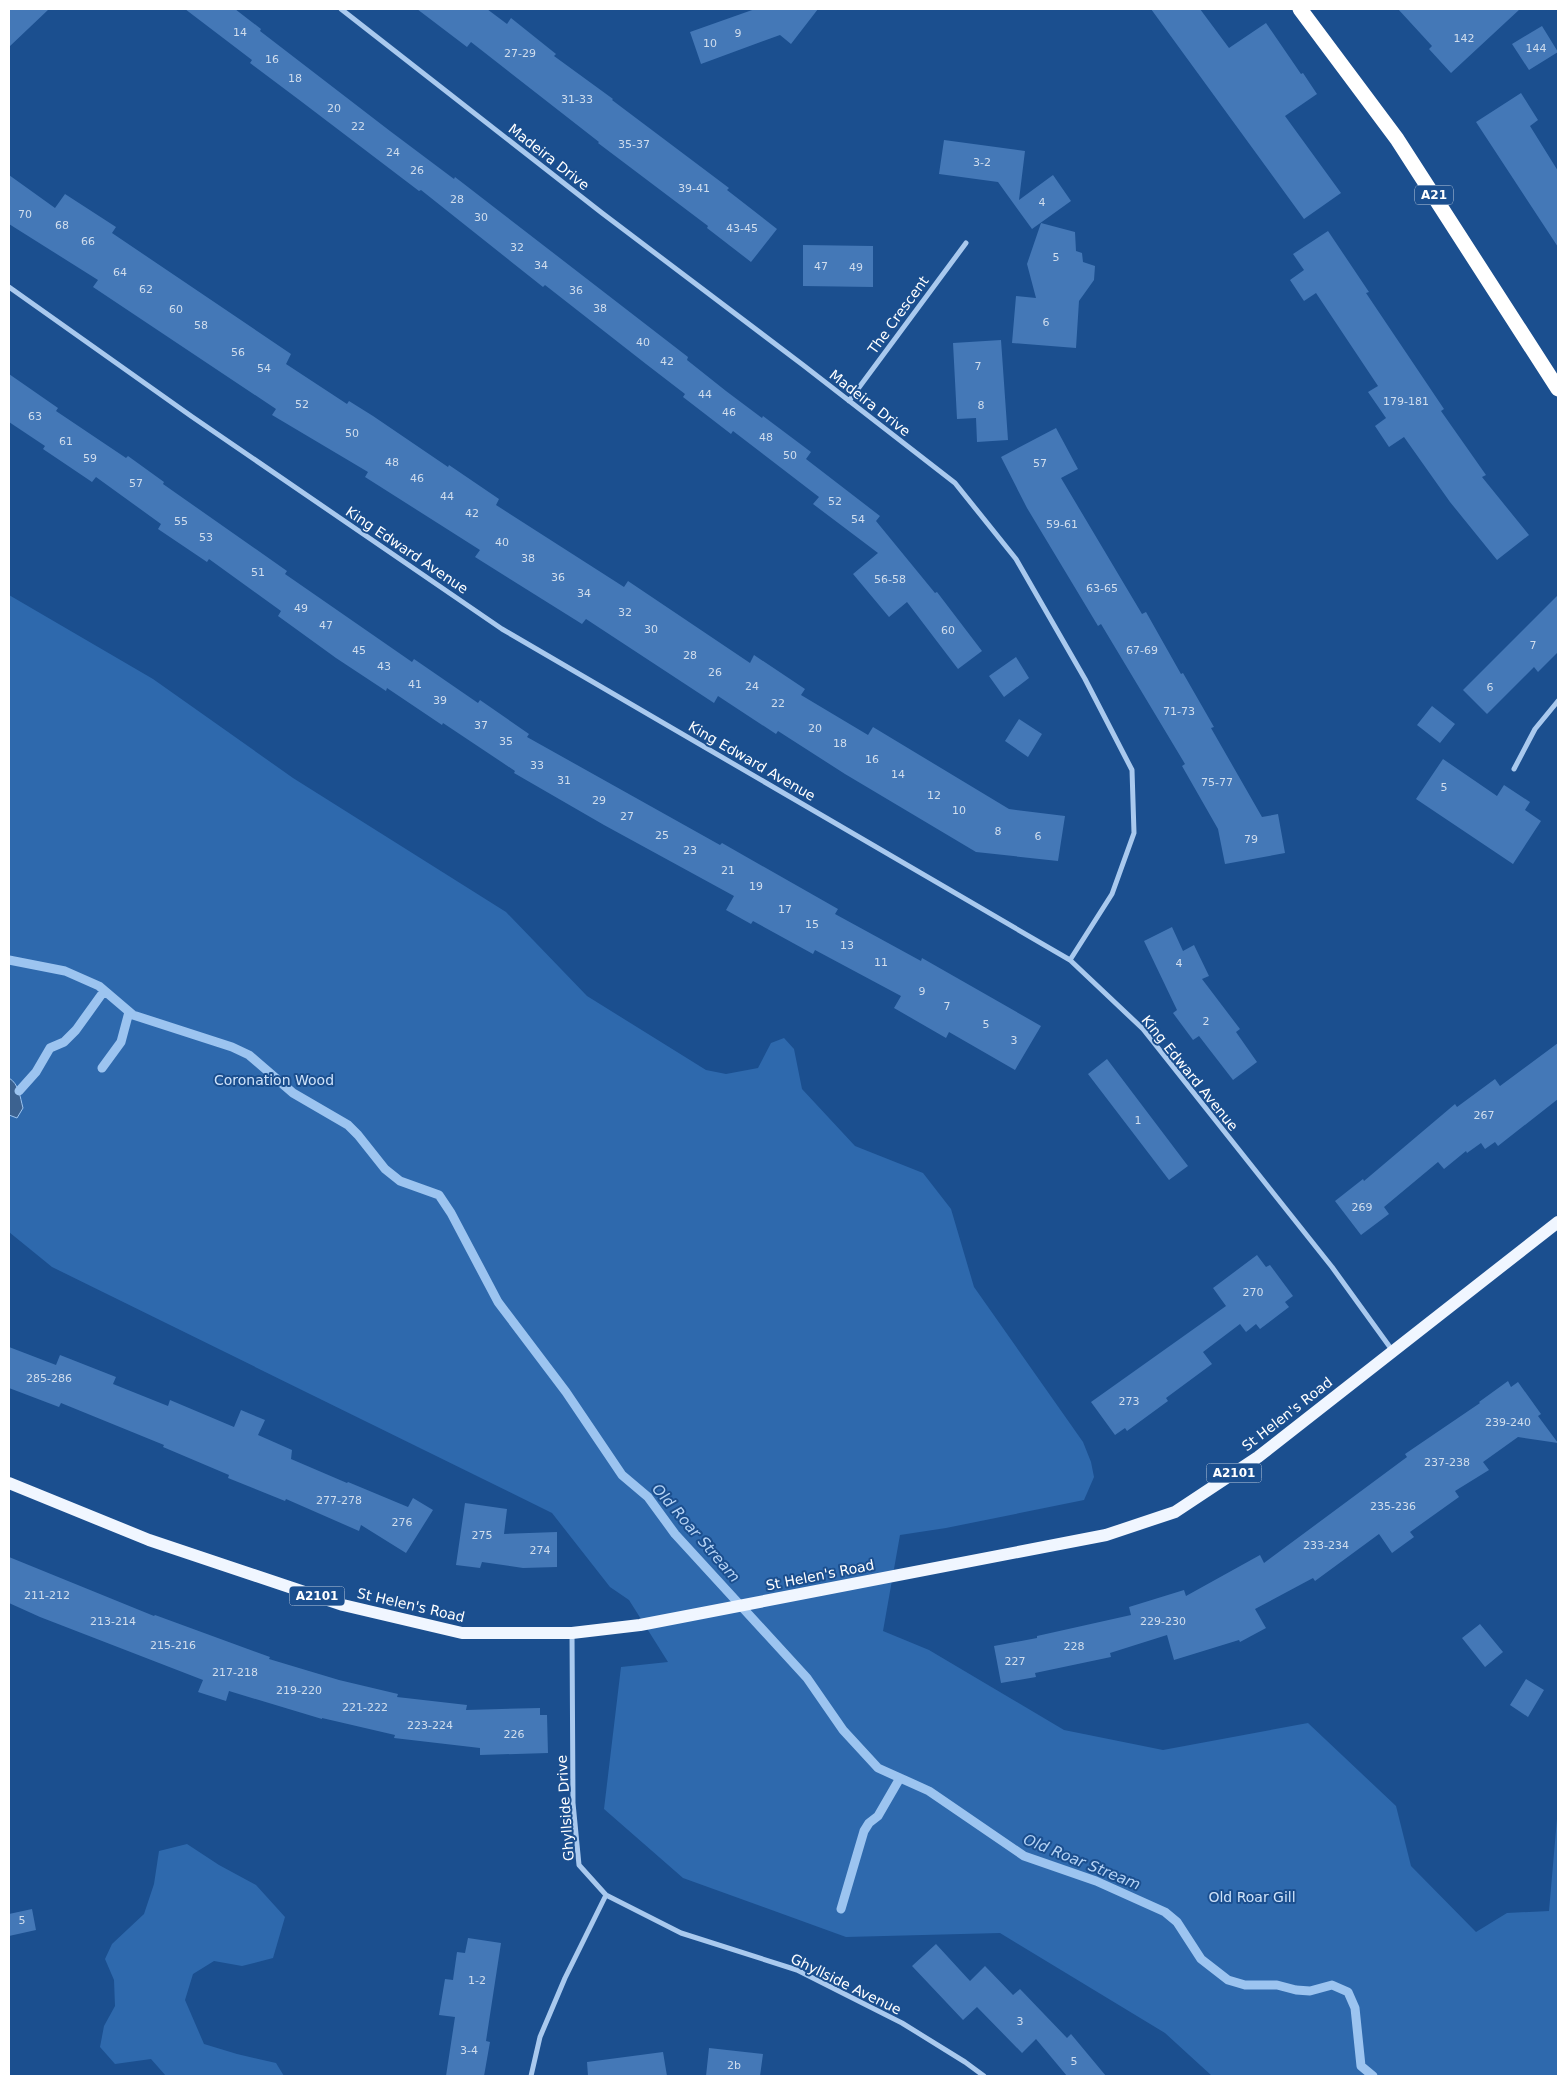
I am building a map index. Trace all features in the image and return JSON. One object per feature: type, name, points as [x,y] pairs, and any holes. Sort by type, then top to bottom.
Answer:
[{"type":"highway","name":"A21","points":[[1300,9],[1397,139],[1558,389]]},
{"type":"main road","name":"St Helen's Road","points":[[9,1483],[149,1540],[343,1605],[462,1633],[572,1633],[640,1625],[1106,1535],[1174,1512],[1258,1457],[1558,1222]]},
{"type":"street","name":"Madeira Drive","points":[[341,9],[602,213],[955,483],[1016,560],[1085,679],[1132,770],[1134,833],[1112,894],[1070,960]]},
{"type":"street","name":"The Crescent","points":[[849,401],[966,243]]},
{"type":"street","name":"King Edward Avenue","points":[[9,287],[192,416],[502,629],[1070,960],[1143,1029],[1332,1267],[1393,1350]]},
{"type":"street","points":[[1514,769],[1535,728],[1558,701]]},
{"type":"street","name":"Ghyllside Drive","points":[[572,1633],[573,1803],[579,1865],[606,1895]]},
{"type":"street","points":[[532,2076],[540,2037],[565,1978],[606,1895]]},
{"type":"street","name":"Ghyllside Avenue","points":[[606,1895],[682,1933],[797,1970],[902,2023],[984,2076]]},
{"type":"green space","name":"Coronation Wood","points":[[9,595],[153,679],[293,778],[506,912],[587,996],[706,1070],[726,1074],[758,1068],[771,1043],[784,1038],[794,1049],[802,1089],[855,1146],[923,1173],[951,1209],[974,1287],[1083,1442],[1091,1462],[1094,1477],[1084,1500],[946,1528],[900,1535],[883,1631],[929,1650],[1064,1730],[1163,1750],[1308,1723],[1396,1806],[1411,1866],[1476,1932],[1507,1913],[1549,1911],[1558,1807],[1558,2076],[1212,2076],[1165,2033],[1000,1933],[846,1937],[683,1878],[604,1809],[621,1667],[668,1662],[629,1600],[610,1587],[552,1513],[52,1267],[9,1232]]},
{"type":"green space","points":[[187,1844],[219,1865],[256,1885],[285,1917],[273,1958],[242,1966],[214,1961],[193,1974],[185,2000],[204,2044],[276,2063],[284,2076],[166,2076],[151,2059],[115,2064],[100,2047],[104,2026],[115,2006],[114,1980],[105,1959],[112,1944],[144,1914],[154,1884],[159,1851]]},
{"type":"shaded area","points":[[9,1078],[17,1087],[23,1108],[17,1118],[9,1115]]},
{"type":"building","points":[[9,9],[49,9],[9,47]]},
{"type":"building","points":[[185,9],[235,9],[261,29],[260,31],[390,131],[454,179],[455,177],[688,357],[687,360],[726,391],[811,452],[806,459],[880,516],[876,521],[935,593],[937,592],[982,651],[958,669],[907,602],[889,617],[853,574],[878,553],[813,504],[819,497],[733,431],[731,434],[683,397],[685,394],[545,285],[543,287],[421,190],[419,191],[250,63],[252,60]]},
{"type":"building","points":[[417,9],[487,9],[507,24],[511,18],[556,54],[554,56],[729,188],[727,190],[777,229],[751,262],[707,228],[708,226],[598,143],[471,42],[467,47]]},
{"type":"building","points":[[755,9],[818,9],[791,44],[780,35],[701,64],[690,32]]},
{"type":"building","points":[[1151,9],[1200,9],[1229,48],[1266,23],[1317,94],[1285,116],[1341,193],[1304,219]]},
{"type":"building","points":[[1398,9],[1520,9],[1451,73],[1429,49],[1432,46]]},
{"type":"building","points":[[1542,26],[1558,52],[1529,70],[1512,44]]},
{"type":"building","points":[[1521,93],[1538,120],[1530,126],[1558,171],[1558,247],[1476,122]]},
{"type":"building","points":[[944,140],[1025,151],[1019,200],[1053,175],[1071,201],[1032,229],[998,182],[939,174]]},
{"type":"building","points":[[9,175],[55,208],[65,194],[116,227],[112,233],[291,354],[286,364],[347,404],[349,401],[373,416],[448,467],[449,465],[499,499],[496,505],[624,587],[628,581],[750,663],[754,655],[805,689],[801,695],[868,735],[873,727],[1009,809],[1065,816],[1058,861],[976,852],[845,774],[778,731],[776,734],[718,696],[714,703],[586,619],[582,624],[475,557],[480,550],[365,477],[368,472],[272,415],[276,409],[93,287],[98,280],[9,224]]},
{"type":"building","points":[[1041,223],[1075,232],[1076,251],[1082,253],[1083,262],[1095,266],[1094,280],[1079,301],[1076,348],[1012,343],[1016,296],[1036,298],[1027,264]]},
{"type":"building","points":[[1328,231],[1369,292],[1366,293],[1444,409],[1441,411],[1486,475],[1482,477],[1529,535],[1497,560],[1450,502],[1404,437],[1389,447],[1375,426],[1386,418],[1368,392],[1378,386],[1316,293],[1304,301],[1290,280],[1304,270],[1293,254]]},
{"type":"building","points":[[803,245],[873,246],[873,287],[803,286]]},
{"type":"building","points":[[1001,340],[1008,440],[977,442],[976,418],[957,419],[953,343]]},
{"type":"building","points":[[9,374],[58,408],[56,411],[126,458],[128,456],[164,482],[163,484],[287,571],[285,574],[412,662],[414,659],[478,703],[480,700],[529,734],[527,737],[720,845],[722,843],[838,909],[835,914],[921,961],[922,958],[1041,1026],[1015,1070],[949,1032],[946,1038],[894,1008],[901,996],[815,950],[813,954],[753,921],[751,924],[726,910],[734,896],[514,773],[515,771],[443,723],[442,725],[387,688],[386,691],[336,658],[278,616],[281,611],[209,559],[207,562],[158,529],[161,524],[96,477],[92,482],[43,449],[45,446],[9,422]]},
{"type":"building","points":[[1056,428],[1078,469],[1061,478],[1142,614],[1146,612],[1181,674],[1183,673],[1214,727],[1211,728],[1262,817],[1278,814],[1285,853],[1225,864],[1218,829],[1182,766],[1185,764],[1101,624],[1098,626],[1027,508],[1001,457]]},
{"type":"building","points":[[1558,595],[1558,652],[1538,672],[1534,667],[1487,714],[1463,690]]},
{"type":"building","points":[[1016,657],[1029,678],[1004,697],[989,676]]},
{"type":"building","points":[[1432,706],[1455,724],[1440,743],[1417,725]]},
{"type":"building","points":[[1019,719],[1042,734],[1028,757],[1005,741]]},
{"type":"building","points":[[1443,759],[1497,796],[1504,785],[1530,802],[1525,810],[1541,821],[1513,864],[1416,799]]},
{"type":"building","points":[[1172,927],[1183,951],[1194,945],[1209,976],[1202,979],[1240,1029],[1236,1032],[1257,1062],[1233,1080],[1199,1036],[1193,1040],[1173,1013],[1177,1010],[1144,941]]},
{"type":"building","points":[[1558,1043],[1558,1099],[1498,1146],[1495,1142],[1485,1149],[1481,1143],[1467,1153],[1466,1151],[1444,1169],[1438,1162],[1384,1207],[1389,1214],[1361,1235],[1335,1201],[1363,1179],[1364,1181],[1455,1104],[1457,1107],[1495,1079],[1500,1086]]},
{"type":"building","points":[[1107,1059],[1188,1166],[1169,1180],[1088,1074]]},
{"type":"building","points":[[1257,1255],[1266,1267],[1270,1265],[1293,1296],[1285,1302],[1289,1307],[1260,1329],[1256,1324],[1246,1332],[1240,1324],[1203,1352],[1212,1364],[1166,1398],[1168,1401],[1127,1431],[1125,1428],[1115,1435],[1091,1402],[1226,1306],[1213,1288]]},
{"type":"building","points":[[9,1347],[56,1365],[60,1355],[116,1377],[113,1384],[168,1406],[170,1400],[234,1427],[241,1410],[265,1420],[258,1435],[292,1450],[291,1459],[408,1507],[413,1498],[433,1510],[406,1553],[361,1525],[359,1531],[286,1499],[285,1501],[228,1478],[229,1475],[163,1447],[164,1445],[61,1403],[59,1407],[9,1388]]},
{"type":"building","points":[[1508,1381],[1511,1387],[1518,1382],[1541,1414],[1538,1416],[1558,1443],[1518,1437],[1483,1462],[1489,1470],[1455,1491],[1459,1497],[1410,1532],[1414,1537],[1392,1553],[1379,1534],[1315,1581],[1313,1578],[1255,1609],[1266,1628],[1240,1642],[1239,1640],[1174,1660],[1167,1635],[1110,1653],[1111,1657],[1035,1673],[1036,1677],[1001,1683],[994,1646],[1037,1638],[1037,1636],[1131,1615],[1129,1607],[1184,1590],[1186,1596],[1260,1555],[1264,1563],[1407,1457],[1405,1454],[1480,1403]]},
{"type":"building","points":[[465,1503],[507,1509],[504,1534],[557,1532],[557,1567],[523,1568],[482,1562],[480,1568],[456,1565]]},
{"type":"building","points":[[9,1557],[154,1616],[270,1657],[269,1659],[339,1680],[398,1694],[397,1697],[467,1705],[466,1710],[540,1708],[540,1715],[547,1715],[548,1753],[480,1755],[480,1748],[394,1738],[395,1735],[322,1719],[229,1691],[226,1701],[198,1692],[203,1680],[40,1617],[9,1603]]},
{"type":"building","points":[[1480,1624],[1503,1652],[1485,1667],[1462,1638]]},
{"type":"building","points":[[1526,1679],[1544,1690],[1528,1717],[1510,1705]]},
{"type":"building","points":[[32,1909],[36,1930],[9,1936],[9,1914]]},
{"type":"building","points":[[468,1938],[501,1943],[486,2041],[490,2042],[484,2076],[446,2076],[455,2017],[439,2015],[445,1979],[453,1980],[457,1952],[465,1953]]},
{"type":"building","points":[[936,1944],[970,1981],[985,1966],[1013,1995],[1020,1989],[1067,2038],[1071,2034],[1106,2076],[1067,2076],[1036,2039],[1022,2053],[977,2007],[963,2020],[912,1966]]},
{"type":"building","points":[[709,2048],[763,2054],[760,2076],[706,2076]]},
{"type":"building","points":[[663,2052],[667,2076],[588,2076],[587,2062]]},
{"type":"waterway","name":"Old Roar Stream","points":[[9,960],[65,971],[99,986],[133,1015],[232,1047],[249,1055],[293,1093],[348,1125],[385,1169],[400,1181],[439,1195],[451,1213],[498,1302],[566,1392],[622,1475],[648,1497],[675,1534],[807,1678],[843,1730],[878,1768],[929,1791],[1024,1856],[1096,1881],[1165,1912],[1177,1922],[1201,1959],[1228,1980],[1245,1985],[1277,1985],[1296,1990],[1310,1991],[1332,1985],[1348,1992],[1355,2008],[1361,2066],[1373,2076]]},
{"type":"waterway","points":[[19,1091],[36,1072],[50,1048],[64,1042],[76,1030],[104,991]]},
{"type":"waterway","points":[[102,1068],[121,1042],[129,1012]]},
{"type":"waterway","points":[[841,1909],[864,1831],[869,1823],[878,1816],[900,1778]]},
{"type":"park label","name":"Old Roar Gill","points":[[1252,1897]]}]
